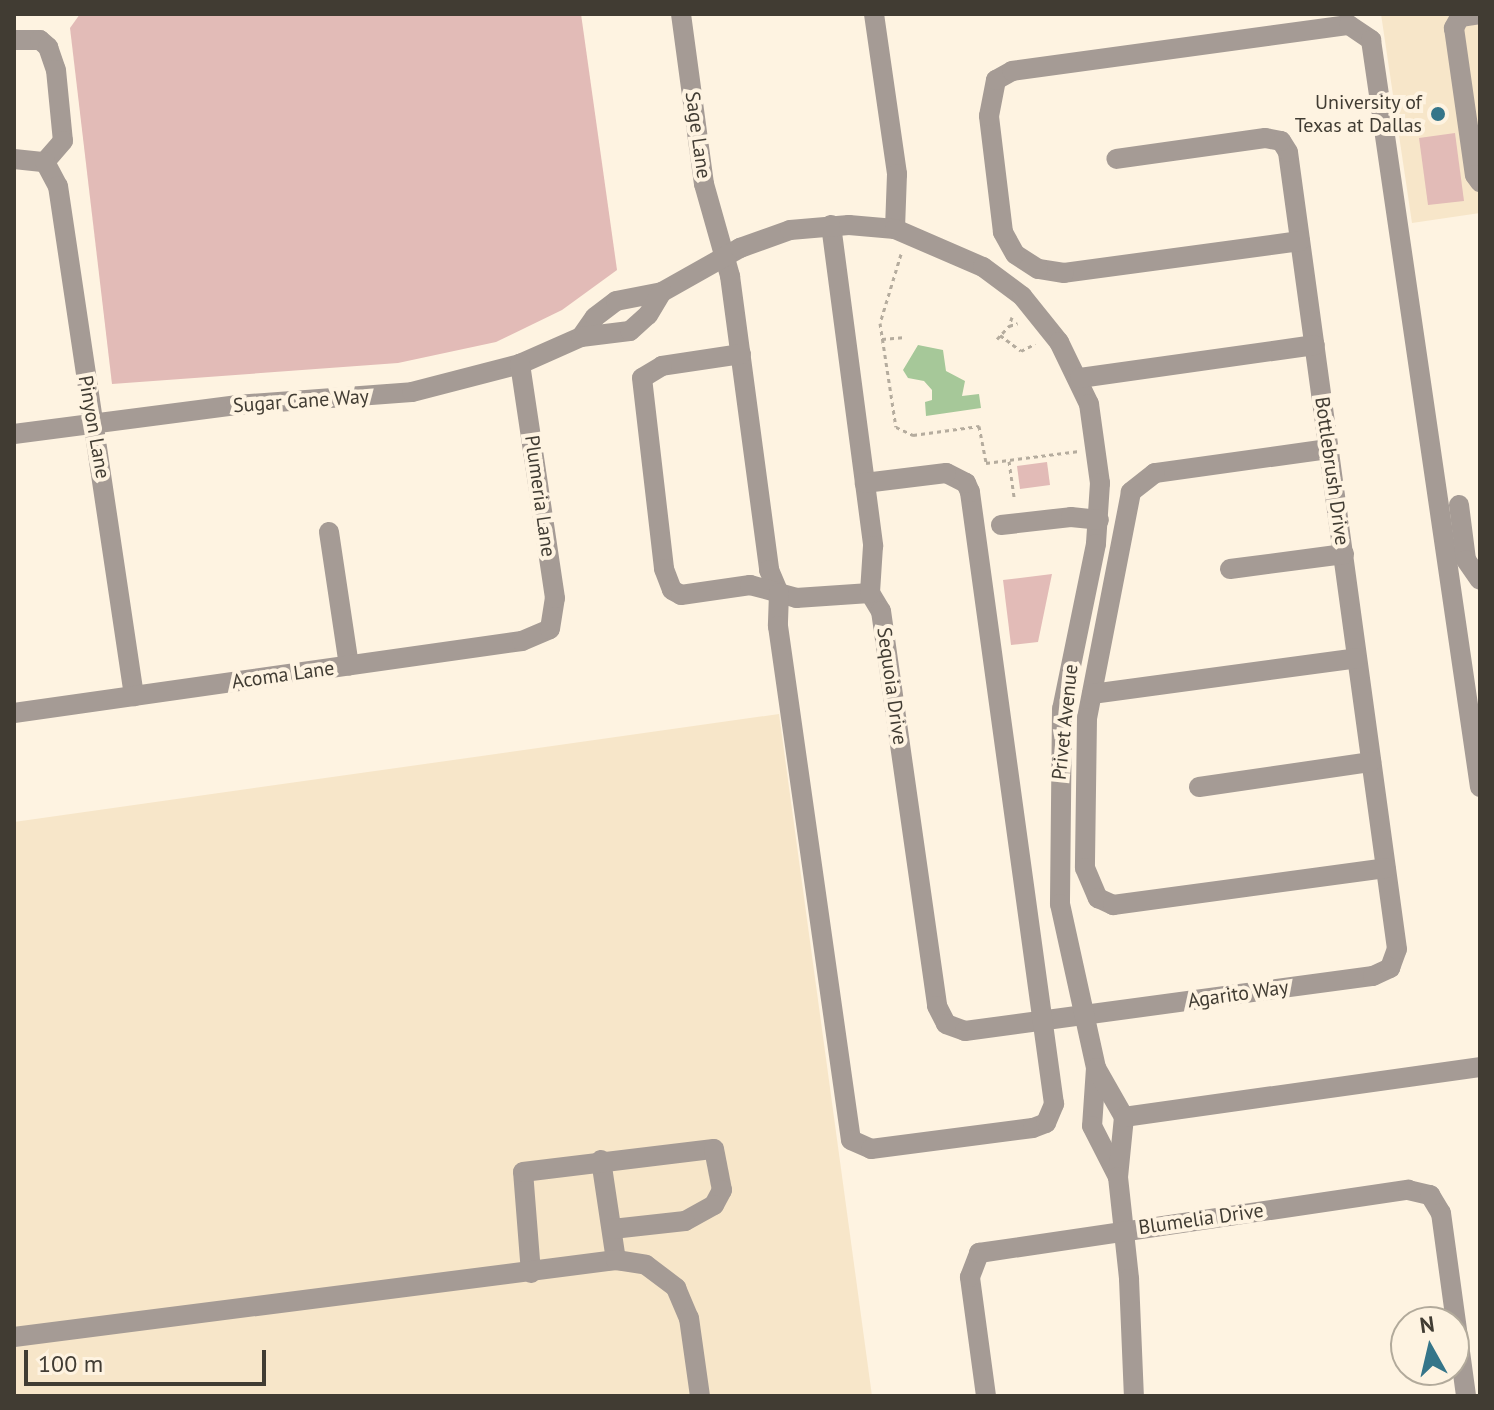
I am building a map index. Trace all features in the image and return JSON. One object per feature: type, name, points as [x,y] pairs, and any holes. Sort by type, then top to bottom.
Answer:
[{"type":"street","name":"Sage Lane","points":[[681,14],[704,184],[725,254]]},
{"type":"street","points":[[874,14],[897,174],[895,229]]},
{"type":"street","points":[[1480,14],[1460,17],[1454,28],[1475,175],[1480,182]]},
{"type":"street","points":[[1300,241],[1064,273],[1038,269],[1015,254],[1003,232],[989,116],[996,80],[1012,71],[1349,25],[1371,40],[1480,787]]},
{"type":"street","points":[[14,40],[40,40],[48,47],[56,70],[63,141],[45,162],[14,159]]},
{"type":"street","name":"Bottlebrush Drive","points":[[1116,159],[1265,138],[1281,141],[1288,152],[1397,949],[1390,968]]},
{"type":"street","name":"Pinyon Lane","points":[[45,162],[58,186],[134,696]]},
{"type":"street","name":"Sugar Cane Way","points":[[581,337],[595,317],[616,301],[662,292],[725,254],[790,230],[831,225],[895,229],[959,254],[1003,280],[1042,319],[1080,378]]},
{"type":"street","points":[[741,354],[662,366],[642,378],[667,582],[681,595],[750,585],[796,598],[870,593],[873,546],[831,225]]},
{"type":"street","points":[[725,254],[769,570],[779,593],[778,626],[851,1140],[871,1149],[1046,1123],[1054,1104],[970,492],[966,483],[946,473],[865,483]]},
{"type":"street","name":"Sugar Cane Way","points":[[14,434],[92,422],[412,392],[520,364],[581,337],[630,331],[648,315],[662,292]]},
{"type":"street","points":[[1080,378],[1315,345]]},
{"type":"street","name":"Plumeria Lane","points":[[520,364],[555,598],[550,629]]},
{"type":"street","name":"Privet Avenue","points":[[1080,378],[1098,452],[1099,520],[1062,709],[1058,777],[1060,904],[1096,1068],[1092,1126],[1118,1177]]},
{"type":"street","points":[[1328,449],[1155,473],[1140,481],[1131,492],[1092,694],[1082,830],[1088,885],[1098,898],[1113,905],[1386,868]]},
{"type":"street","points":[[1459,505],[1466,560],[1480,580]]},
{"type":"street","points":[[1001,525],[1071,517],[1099,520]]},
{"type":"street","points":[[329,532],[349,666]]},
{"type":"street","points":[[1230,569],[1344,554]]},
{"type":"street","name":"Sequoia Drive","points":[[870,593],[881,611],[937,1006],[946,1024],[965,1031],[1085,1015]]},
{"type":"street","name":"Acoma Lane","points":[[14,713],[522,641],[550,629]]},
{"type":"street","points":[[1092,694],[1357,658]]},
{"type":"street","points":[[1199,787],[1371,762]]},
{"type":"street","name":"Agarito Way","points":[[1085,1015],[1373,976],[1390,968]]},
{"type":"street","points":[[1124,1117],[1480,1067]]},
{"type":"street","name":"Privet Avenue","points":[[1096,1068],[1124,1117],[1118,1177],[1134,1396]]},
{"type":"street","points":[[531,1273],[523,1172],[709,1147],[721,1166],[721,1198],[685,1221],[612,1229]]},
{"type":"street","points":[[601,1160],[616,1260]]},
{"type":"street","name":"Blumelia Drive","points":[[986,1396],[970,1277],[974,1259],[989,1249],[1408,1190],[1430,1195],[1441,1213],[1466,1396]]},
{"type":"street","points":[[14,1337],[616,1260],[646,1265],[676,1288],[689,1318],[700,1396]]},
{"type":"path","points":[[901,254],[880,323],[896,427],[913,435],[979,426],[986,463],[1079,451]]},
{"type":"path","points":[[1009,326],[1012,317]]},
{"type":"path","points":[[1018,323],[1009,326],[998,337],[1021,351],[1035,344]]},
{"type":"path","points":[[881,339],[906,337]]},
{"type":"path","points":[[951,423],[951,429]]},
{"type":"path","points":[[1009,461],[1014,497]]},
{"type":"shaded area","points":[[80,14],[581,14],[617,270],[562,310],[496,342],[398,363],[112,384],[70,28]]},
{"type":"shaded area","name":"University of Texas at Dallas","points":[[1381,14],[1480,14],[1480,213],[1412,223]]},
{"type":"shaded area","points":[[1455,133],[1464,201],[1428,205],[1419,138]]},
{"type":"shaded area","points":[[918,345],[943,350],[946,371],[965,381],[962,396],[979,394],[981,408],[926,416],[925,402],[932,400],[932,390],[924,381],[908,378],[903,370]]},
{"type":"shaded area","points":[[1047,462],[1050,485],[1020,489],[1017,466]]},
{"type":"shaded area","points":[[1052,574],[1038,642],[1011,645],[1003,580]]},
{"type":"shaded area","points":[[779,714],[872,1396],[14,1396],[14,822]]},
{"type":"place","name":"University of Texas at Dallas","points":[[1438,114]]}]
